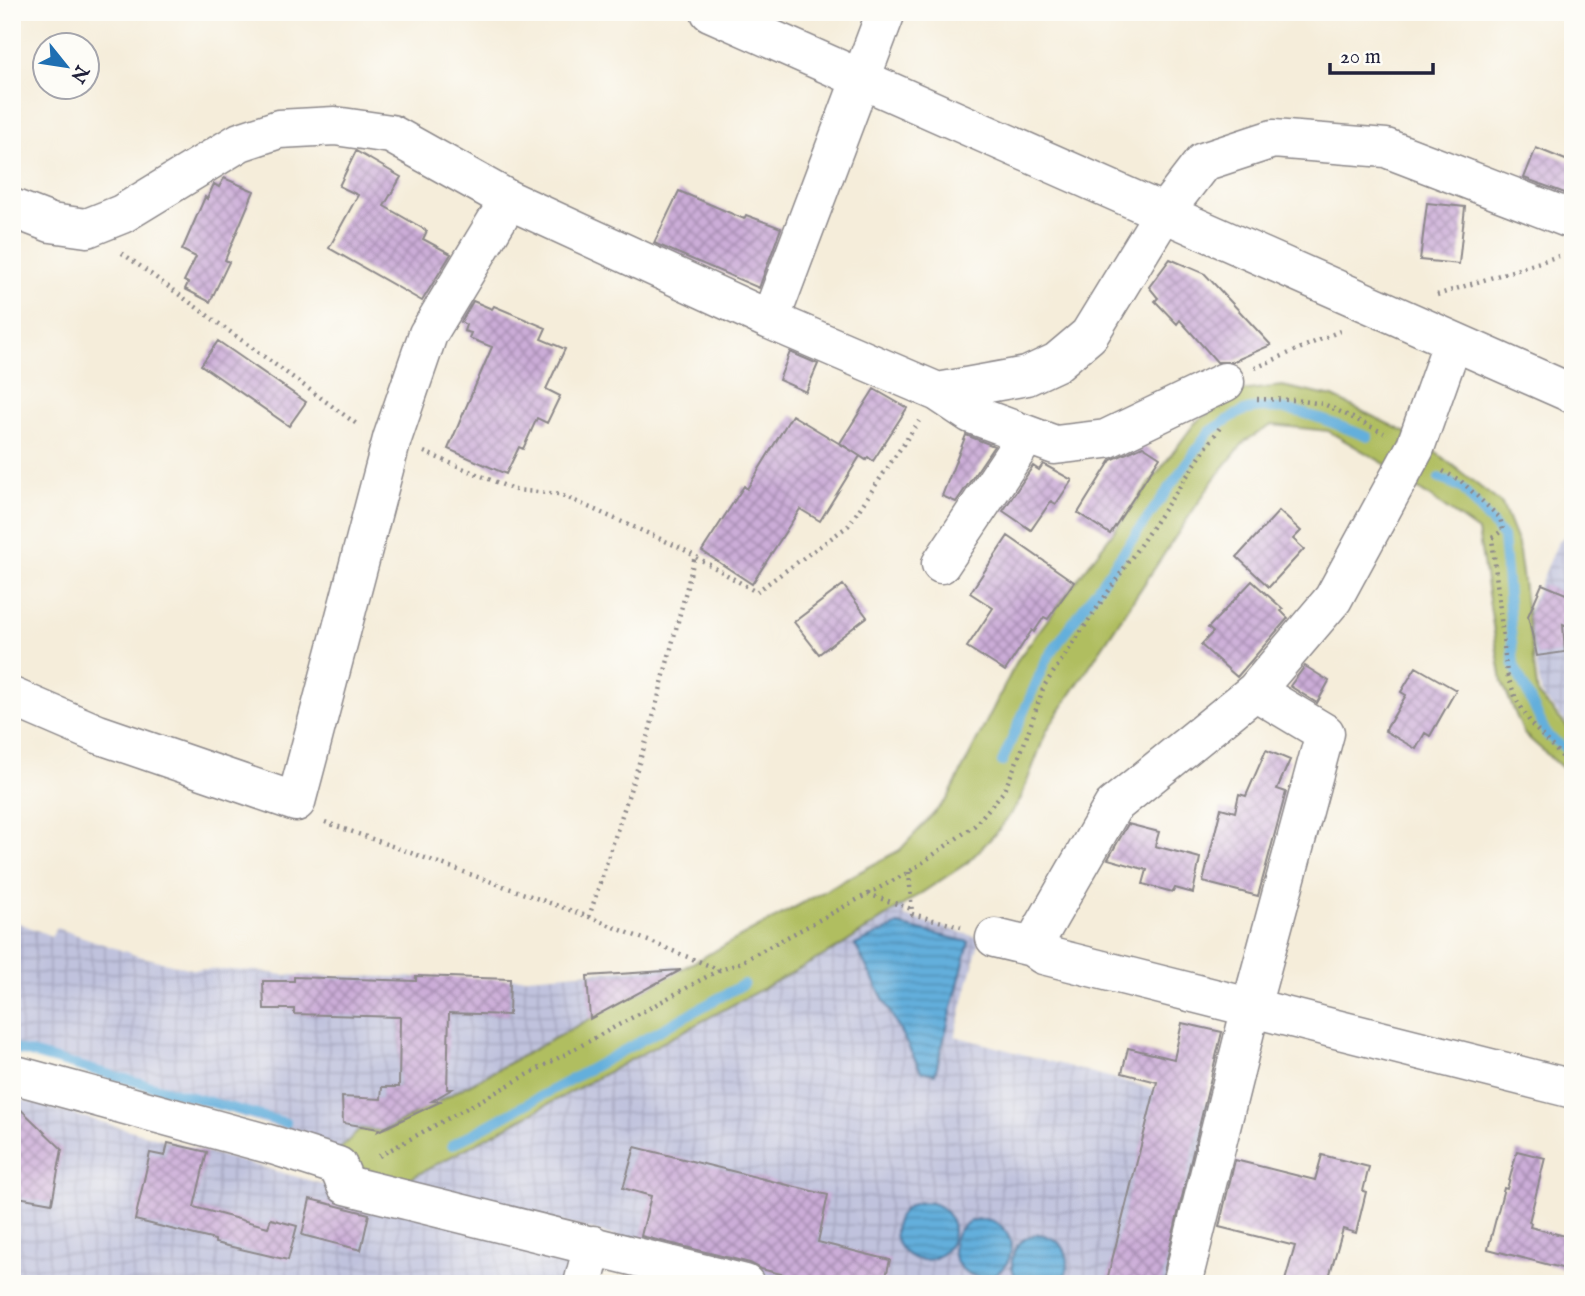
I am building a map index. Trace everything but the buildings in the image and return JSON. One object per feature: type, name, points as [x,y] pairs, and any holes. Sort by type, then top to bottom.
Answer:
[{"type":"street","points":[[710,12],[1573,394]]},
{"type":"street","points":[[770,320],[886,12]]},
{"type":"street","points":[[12,208],[51,223],[87,228],[122,214],[240,142],[279,129],[335,126],[391,134],[509,200],[770,320],[938,392],[971,414],[1055,445],[1106,439],[1239,391]]},
{"type":"street","points":[[938,392],[1027,376],[1057,362],[1089,335],[1163,214],[1203,162],[1273,139],[1386,148],[1573,220]]},
{"type":"street","points":[[12,697],[98,734],[296,802],[392,439],[428,334],[509,200]]},
{"type":"street","points":[[1032,947],[1112,806],[1255,691],[1333,598],[1413,450],[1453,341]]},
{"type":"street","points":[[941,564],[1027,435]]},
{"type":"street","points":[[1182,1284],[1251,1007],[1325,733],[1255,691]]},
{"type":"street","points":[[995,938],[1032,947],[1043,955],[1573,1089]]},
{"type":"street","points":[[12,1074],[276,1146],[338,1166],[346,1185],[745,1284]]},
{"type":"street","points":[[583,1284],[593,1245]]},
{"type":"path","points":[[87,228],[372,434],[392,439],[515,490],[559,494],[681,548],[756,592],[848,526],[938,392]]},
{"type":"path","points":[[1239,391],[1262,398],[1324,404],[1413,450],[1461,481],[1500,518],[1503,530],[1492,538],[1507,674],[1516,699],[1532,725],[1573,768]]},
{"type":"path","points":[[338,1166],[370,1161],[720,970],[735,965],[909,872],[974,826],[1004,791],[1044,686],[1222,424]]},
{"type":"path","points":[[589,917],[650,729],[695,556]]},
{"type":"path","points":[[296,802],[311,817],[589,917],[720,970]]},
{"type":"path","points":[[909,872],[912,914],[982,932],[995,938]]},
{"type":"path","points":[[867,894],[911,909]]},
{"type":"shaded area","points":[[1573,527],[1573,730],[1542,696],[1527,614],[1558,542]]},
{"type":"shaded area","points":[[903,879],[904,916],[980,938],[955,1036],[1217,1106],[1172,1284],[800,1284],[389,1178],[319,1140],[12,1048],[12,920],[51,936],[57,928],[135,955],[192,969],[258,971],[283,975],[502,979],[672,966],[729,977]]},
{"type":"shaded area","points":[[12,1097],[568,1253],[577,1269],[573,1284],[12,1284]]},
{"type":"green space","points":[[1282,386],[1333,397],[1409,434],[1392,468],[1328,431],[1272,425],[1245,441],[1214,479],[1047,730],[1020,800],[999,830],[967,863],[838,948],[402,1183],[371,1172],[335,1154],[360,1129],[384,1131],[900,850],[948,798],[1018,659],[1195,423],[1240,391]]},
{"type":"green space","points":[[1429,447],[1502,504],[1518,544],[1538,695],[1573,733],[1573,777],[1524,734],[1502,682],[1478,531],[1410,483]]},
{"type":"water","points":[[898,925],[969,942],[935,1074],[921,1071],[855,945]]},
{"type":"water","points":[[924,1202],[935,1204],[948,1215],[953,1231],[951,1242],[940,1255],[924,1260],[913,1258],[900,1247],[895,1231],[897,1220],[908,1207]]},
{"type":"water","points":[[982,1219],[998,1224],[1006,1232],[1011,1248],[1006,1264],[998,1272],[982,1277],[966,1272],[958,1264],[953,1248],[958,1232],[966,1224]]},
{"type":"water","points":[[1038,1234],[1055,1240],[1066,1252],[1068,1268],[1059,1284],[1020,1284],[1015,1276],[1012,1260],[1017,1246]]},
{"type":"waterway","points":[[1002,762],[1046,660],[1209,432],[1247,410],[1278,408],[1309,415],[1368,437]]},
{"type":"waterway","points":[[1439,478],[1463,489],[1503,537],[1514,665],[1547,735],[1573,754]]},
{"type":"waterway","points":[[452,1145],[744,984]]},
{"type":"waterway","points":[[12,1048],[286,1123]]}]
